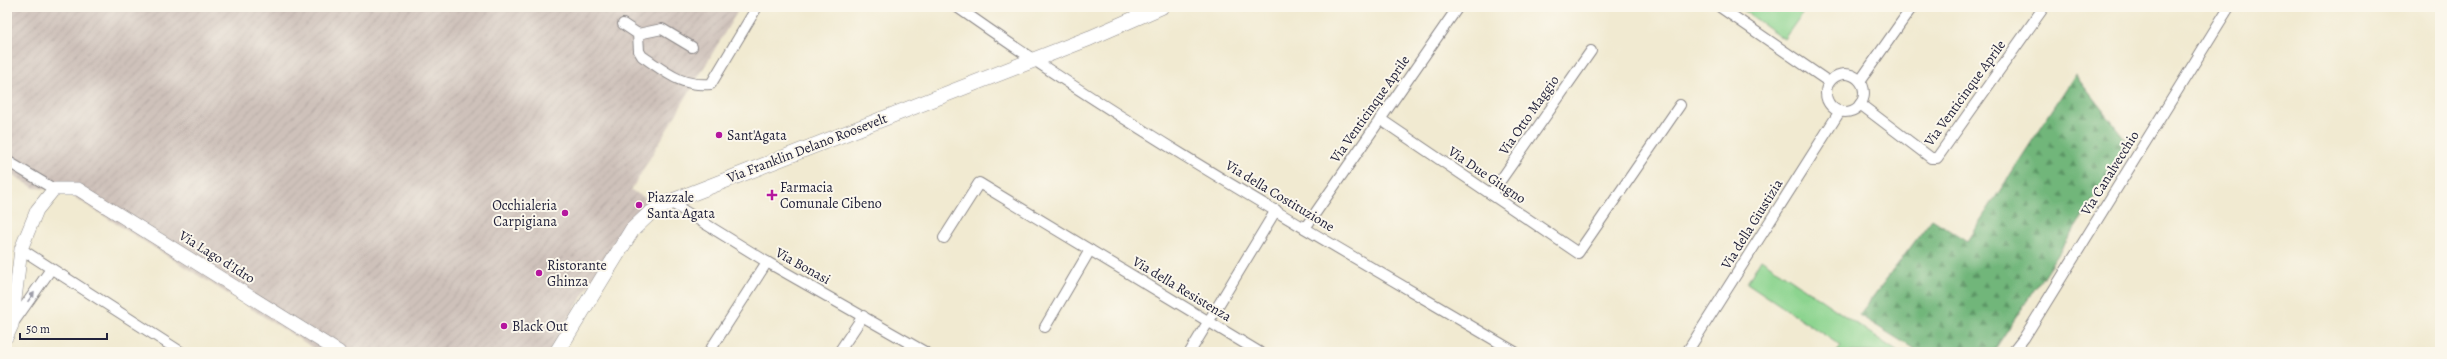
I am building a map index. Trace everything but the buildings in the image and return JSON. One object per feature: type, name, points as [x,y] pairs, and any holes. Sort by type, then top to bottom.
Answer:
[{"type":"main road","name":"Via Franklin Delano Roosevelt","points":[[557,352],[632,230],[649,214],[670,202],[1032,60],[1162,7]]},
{"type":"street","points":[[638,34],[642,56],[680,81],[695,86],[711,84],[757,7]]},
{"type":"street","name":"Via della Costituzione","points":[[956,7],[1032,60],[1305,228],[1515,352]]},
{"type":"street","name":"Via Venticinque Aprile","points":[[1305,228],[1458,7]]},
{"type":"street","points":[[1720,7],[1829,82]]},
{"type":"street","points":[[1860,81],[1912,7]]},
{"type":"street","name":"Via Venticinque Aprile","points":[[1860,104],[1931,158],[1937,158],[2044,7]]},
{"type":"street","name":"Via Canalvecchio","points":[[2012,352],[2024,338],[2229,7]]},
{"type":"street","points":[[623,24],[638,34],[662,29],[692,48]]},
{"type":"street","name":"Via Otto Maggio","points":[[1490,194],[1591,51]]},
{"type":"street","points":[[1844,74],[1853,76],[1860,81],[1863,89],[1860,104],[1855,109],[1840,111],[1829,103],[1826,96],[1829,82],[1836,76],[1844,74]]},
{"type":"street","name":"Via Due Giugno","points":[[1380,119],[1578,254],[1680,105]]},
{"type":"street","name":"Via della Giustizia","points":[[1687,352],[1840,111]]},
{"type":"street","points":[[7,161],[54,189],[36,210],[21,250],[9,330]]},
{"type":"street","name":"Via della Resistenza","points":[[944,238],[979,183],[1259,352]]},
{"type":"street","name":"Via Lago d'Idro","points":[[54,189],[78,189],[339,352]]},
{"type":"street","name":"Via Bonasi","points":[[670,202],[767,262],[924,352]]},
{"type":"street","points":[[1190,352],[1276,210]]},
{"type":"street","points":[[21,250],[181,352]]},
{"type":"street","points":[[1045,327],[1090,250]]},
{"type":"street","points":[[709,352],[767,262]]},
{"type":"street","points":[[9,330],[51,269]]},
{"type":"street","points":[[839,352],[863,316]]},
{"type":"shaded area","points":[[7,7],[740,7],[631,190],[656,204],[620,233],[549,352],[320,352],[58,187],[54,189],[34,188],[7,171]]},
{"type":"green space","points":[[1739,7],[1807,7],[1784,39]]},
{"type":"green space","points":[[2075,75],[2130,145],[1993,352],[1919,352],[1859,315],[1932,219],[1967,241]]},
{"type":"green space","points":[[1761,259],[1898,352],[1837,352],[1841,346],[1747,283]]},
{"type":"place","name":"Sant'Agata","points":[[719,135]]},
{"type":"place","name":"Farmacia Comunale Cibeno","points":[[772,195]]},
{"type":"place","name":"Piazzale Santa Agata","points":[[639,205]]},
{"type":"place","name":"Occhialeria Carpigiana","points":[[565,213]]},
{"type":"place","name":"Ristorante Ghinza","points":[[539,273]]},
{"type":"place","name":"Black Out","points":[[504,326]]}]
